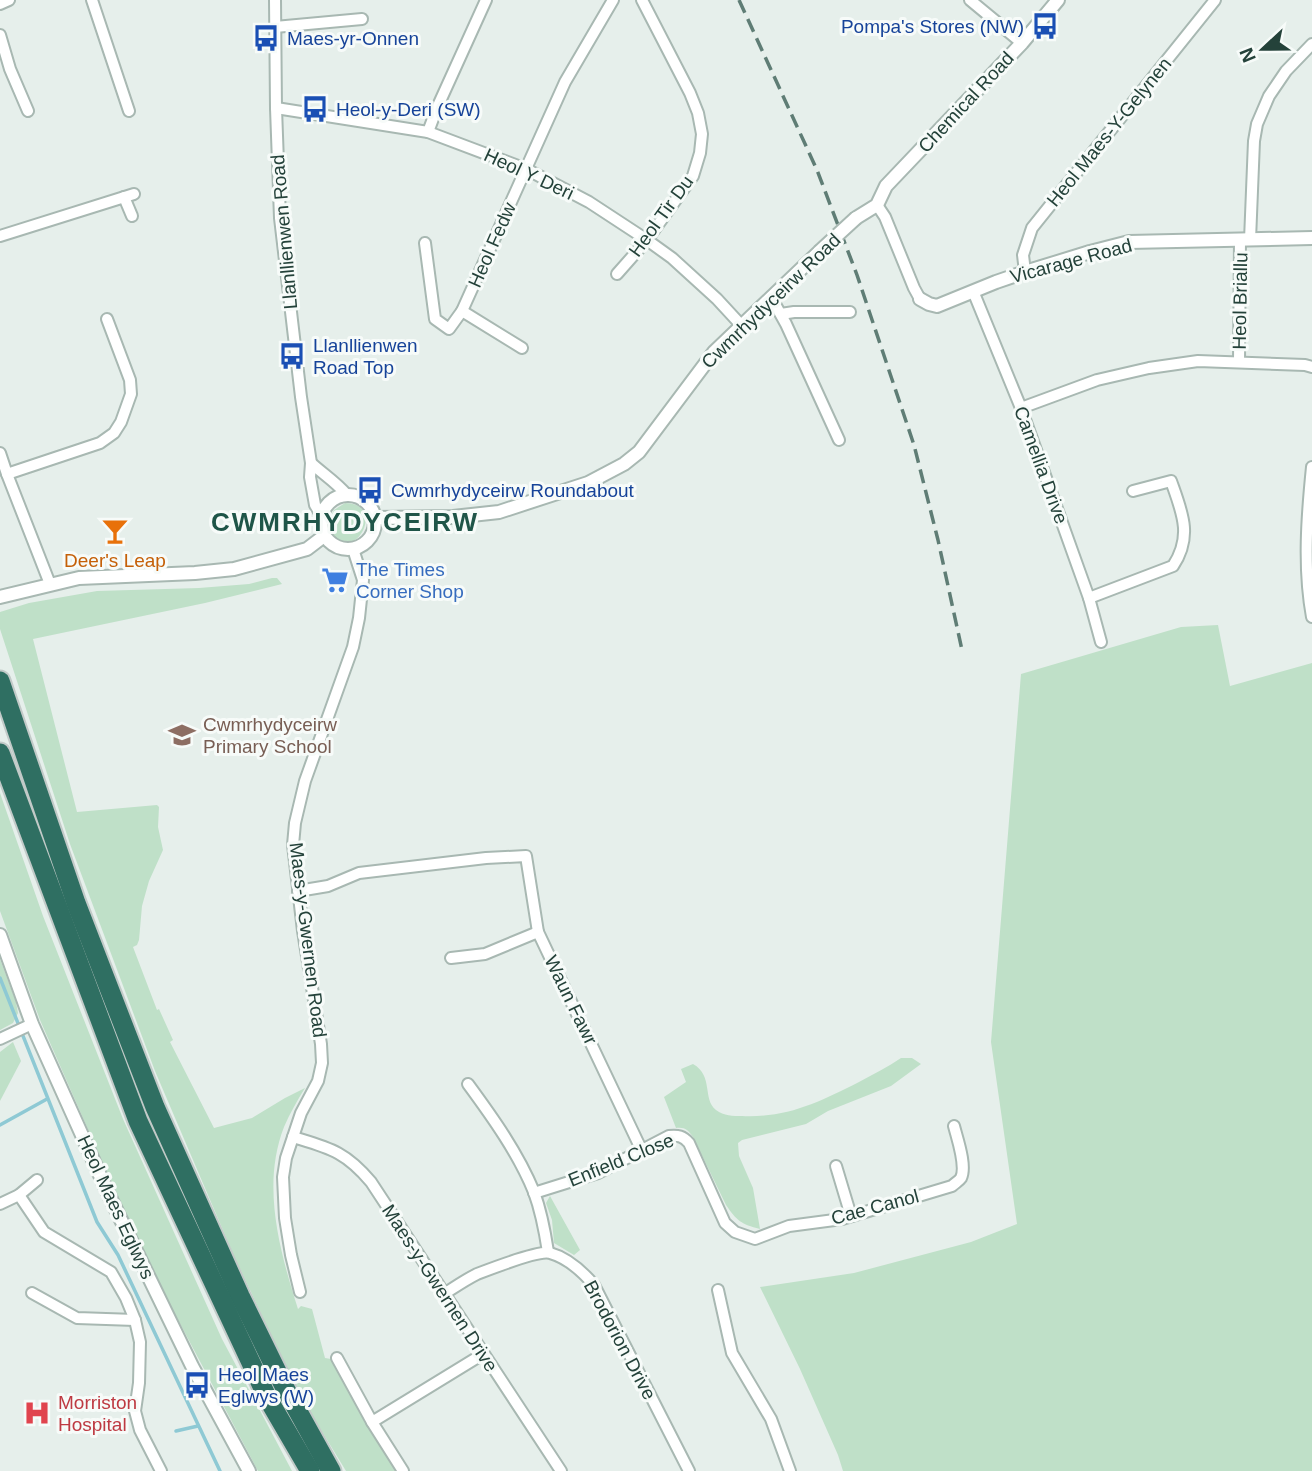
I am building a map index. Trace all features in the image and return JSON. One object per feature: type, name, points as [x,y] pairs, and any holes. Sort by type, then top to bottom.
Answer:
[{"type":"highway","points":[[0,681],[76,903],[155,1107],[240,1296],[285,1388],[331,1471]]},
{"type":"highway","points":[[0,753],[138,1121],[268,1399],[310,1471]]},
{"type":"street","points":[[0,4],[9,0]]},
{"type":"street","points":[[92,0],[129,111]]},
{"type":"street","name":"Llanllienwen Road","points":[[275,0],[280,218],[311,463],[310,477],[315,505],[321,515]]},
{"type":"street","points":[[428,132],[486,0]]},
{"type":"street","name":"Heol Fedw","points":[[425,243],[435,319],[449,328],[462,312],[565,82],[613,0]]},
{"type":"street","name":"Heol Tir Du","points":[[617,274],[647,240],[693,176],[702,134],[690,93],[642,0]]},
{"type":"street","points":[[970,0],[1022,43]]},
{"type":"street","name":"Chemical Road","points":[[877,205],[886,186],[1022,43],[1058,0]]},
{"type":"street","name":"Heol Maes-Y-Gelynen","points":[[1025,272],[1023,255],[1032,228],[1215,0]]},
{"type":"street","points":[[275,27],[362,19]]},
{"type":"street","points":[[0,35],[7,70],[28,111]]},
{"type":"street","name":"Heol Briallu","points":[[1239,362],[1245,240],[1257,124],[1269,96],[1286,71],[1312,44]]},
{"type":"street","name":"Heol Y Deri","points":[[276,108],[428,132],[526,169],[589,202],[673,258],[741,325]]},
{"type":"street","points":[[0,236],[129,195],[132,216]]},
{"type":"street","points":[[877,205],[885,217],[920,299]]},
{"type":"street","name":"Cwmrhydyceirw Road","points":[[375,518],[453,517],[499,512],[588,483],[624,464],[639,452],[714,352],[818,252],[856,218],[877,205]]},
{"type":"street","name":"Vicarage Road","points":[[920,299],[937,306],[1025,272],[1129,242],[1312,238]]},
{"type":"street","name":"Camellia Drive","points":[[974,290],[1021,408],[1089,598],[1101,642]]},
{"type":"street","points":[[771,297],[839,440]]},
{"type":"street","points":[[462,312],[522,348]]},
{"type":"street","points":[[781,314],[850,312]]},
{"type":"street","points":[[7,474],[100,443],[114,433],[131,394],[130,380],[106,319]]},
{"type":"street","points":[[1021,408],[1097,380],[1149,368],[1198,361],[1312,367]]},
{"type":"street","points":[[0,453],[50,584]]},
{"type":"street","points":[[311,463],[347,495]]},
{"type":"street","points":[[1312,467],[1308,508],[1310,529],[1307,576],[1312,617]]},
{"type":"street","points":[[1089,598],[1173,566],[1180,555],[1184,518],[1171,481],[1133,491]]},
{"type":"street","points":[[347,495],[359,497],[370,506],[375,518],[370,538],[363,545],[345,550],[324,537],[320,526],[326,505],[335,498],[347,495]]},
{"type":"street","points":[[0,597],[79,578],[233,569],[307,550],[324,537]]},
{"type":"street","name":"Maes-y-Gwernen Road","points":[[300,1292],[291,1255],[283,1200],[283,1177],[286,1158],[301,1113],[318,1081],[322,1063],[293,845],[305,780],[353,647],[359,618],[363,580],[353,549]]},
{"type":"street","points":[[298,891],[317,889],[359,873],[526,856],[537,932]]},
{"type":"street","name":"Waun Fawr","points":[[451,958],[485,954],[537,932],[642,1151]]},
{"type":"street","name":"Heol Maes Eglwys","points":[[0,935],[32,1024],[125,1228],[192,1366],[249,1471]]},
{"type":"street","points":[[0,1039],[32,1024]]},
{"type":"street","points":[[444,1294],[478,1274],[525,1257],[548,1252],[534,1193],[509,1143],[468,1084]]},
{"type":"street","name":"Cae Canol","points":[[735,1231],[755,1239],[789,1226],[842,1219],[952,1186],[960,1179],[962,1163],[954,1126]]},
{"type":"street","name":"Enfield Close","points":[[534,1193],[598,1173],[669,1136],[677,1135],[684,1137],[688,1143],[725,1223],[735,1231]]},
{"type":"street","name":"Maes-y-Gwernen Drive","points":[[293,1137],[332,1149],[357,1165],[561,1471]]},
{"type":"street","points":[[835,1167],[851,1216]]},
{"type":"street","points":[[0,1204],[19,1195],[37,1180]]},
{"type":"street","points":[[19,1195],[44,1232],[111,1272],[126,1298],[140,1342],[135,1411],[140,1430],[161,1471]]},
{"type":"street","name":"Brodorion Drive","points":[[548,1252],[582,1271],[594,1285],[689,1471]]},
{"type":"street","points":[[718,1290],[732,1353],[771,1419],[790,1471]]},
{"type":"street","points":[[32,1293],[77,1318],[135,1320]]},
{"type":"street","points":[[372,1422],[483,1354]]},
{"type":"street","points":[[337,1358],[403,1471]]},
{"type":"green space","points":[[345,503],[358,506],[366,521],[363,530],[350,543],[341,543],[331,533],[330,526],[334,510]]},
{"type":"green space","points":[[277,578],[282,584],[33,639],[77,812],[157,805],[159,807],[158,827],[163,850],[149,881],[142,906],[139,940],[133,947],[157,1010],[159,1009],[173,1040],[170,1042],[214,1128],[252,1118],[305,1088],[284,1127],[274,1172],[276,1219],[285,1265],[298,1309],[301,1306],[312,1309],[325,1358],[331,1359],[397,1471],[346,1471],[299,1394],[234,1256],[155,1071],[70,844],[0,629],[0,612],[29,603],[97,591],[199,588],[249,584]]},
{"type":"green space","points":[[1218,625],[1230,686],[1312,663],[1312,1471],[843,1471],[800,1369],[760,1287],[854,1273],[971,1242],[1017,1224],[991,1042],[1021,674],[1181,627]]},
{"type":"green space","points":[[0,793],[43,916],[123,1119],[222,1339],[292,1471],[258,1471],[140,1248],[40,1020],[0,911]]},
{"type":"green space","points":[[0,959],[18,1013],[13,1023],[0,1030]]},
{"type":"green space","points":[[13,1042],[21,1061],[0,1101],[0,1052]]},
{"type":"green space","points":[[901,1058],[912,1058],[921,1064],[891,1086],[828,1111],[806,1124],[738,1143],[739,1156],[753,1188],[760,1229],[740,1221],[726,1205],[693,1137],[686,1130],[676,1128],[664,1097],[686,1082],[681,1069],[693,1064],[703,1075],[709,1100],[719,1112],[735,1116],[774,1114],[803,1107],[830,1096]]},
{"type":"green space","points":[[550,1196],[580,1250],[574,1255],[554,1243],[552,1220],[546,1203]]},
{"type":"waterway","points":[[0,978],[97,1222],[118,1255],[220,1471]]},
{"type":"waterway","points":[[0,1125],[47,1099]]},
{"type":"waterway","points":[[176,1431],[198,1426]]},
{"type":"railway","points":[[739,0],[817,170],[857,275],[914,445],[962,650]]},
{"type":"place","name":"Pompa's Stores (NW)","points":[[1045,26]]},
{"type":"place","name":"Maes-yr-Onnen","points":[[266,38]]},
{"type":"place","name":"Heol-y-Deri (SW)","points":[[315,109]]},
{"type":"place","name":"Llanllienwen Road Top","points":[[292,356]]},
{"type":"place","name":"Cwmrhydyceirw Roundabout","points":[[370,490]]},
{"type":"place","name":"Deer's Leap","points":[[115,531]]},
{"type":"place","name":"The Times Corner Shop","points":[[335,580]]},
{"type":"place","name":"Cwmrhydyceirw Primary School","points":[[182,735]]},
{"type":"place","name":"Heol Maes Eglwys (W)","points":[[197,1385]]},
{"type":"place","name":"Morriston Hospital","points":[[37,1413]]},
{"type":"district","name":"CWMRHYDYCEIRW","points":[[345,522]]}]
